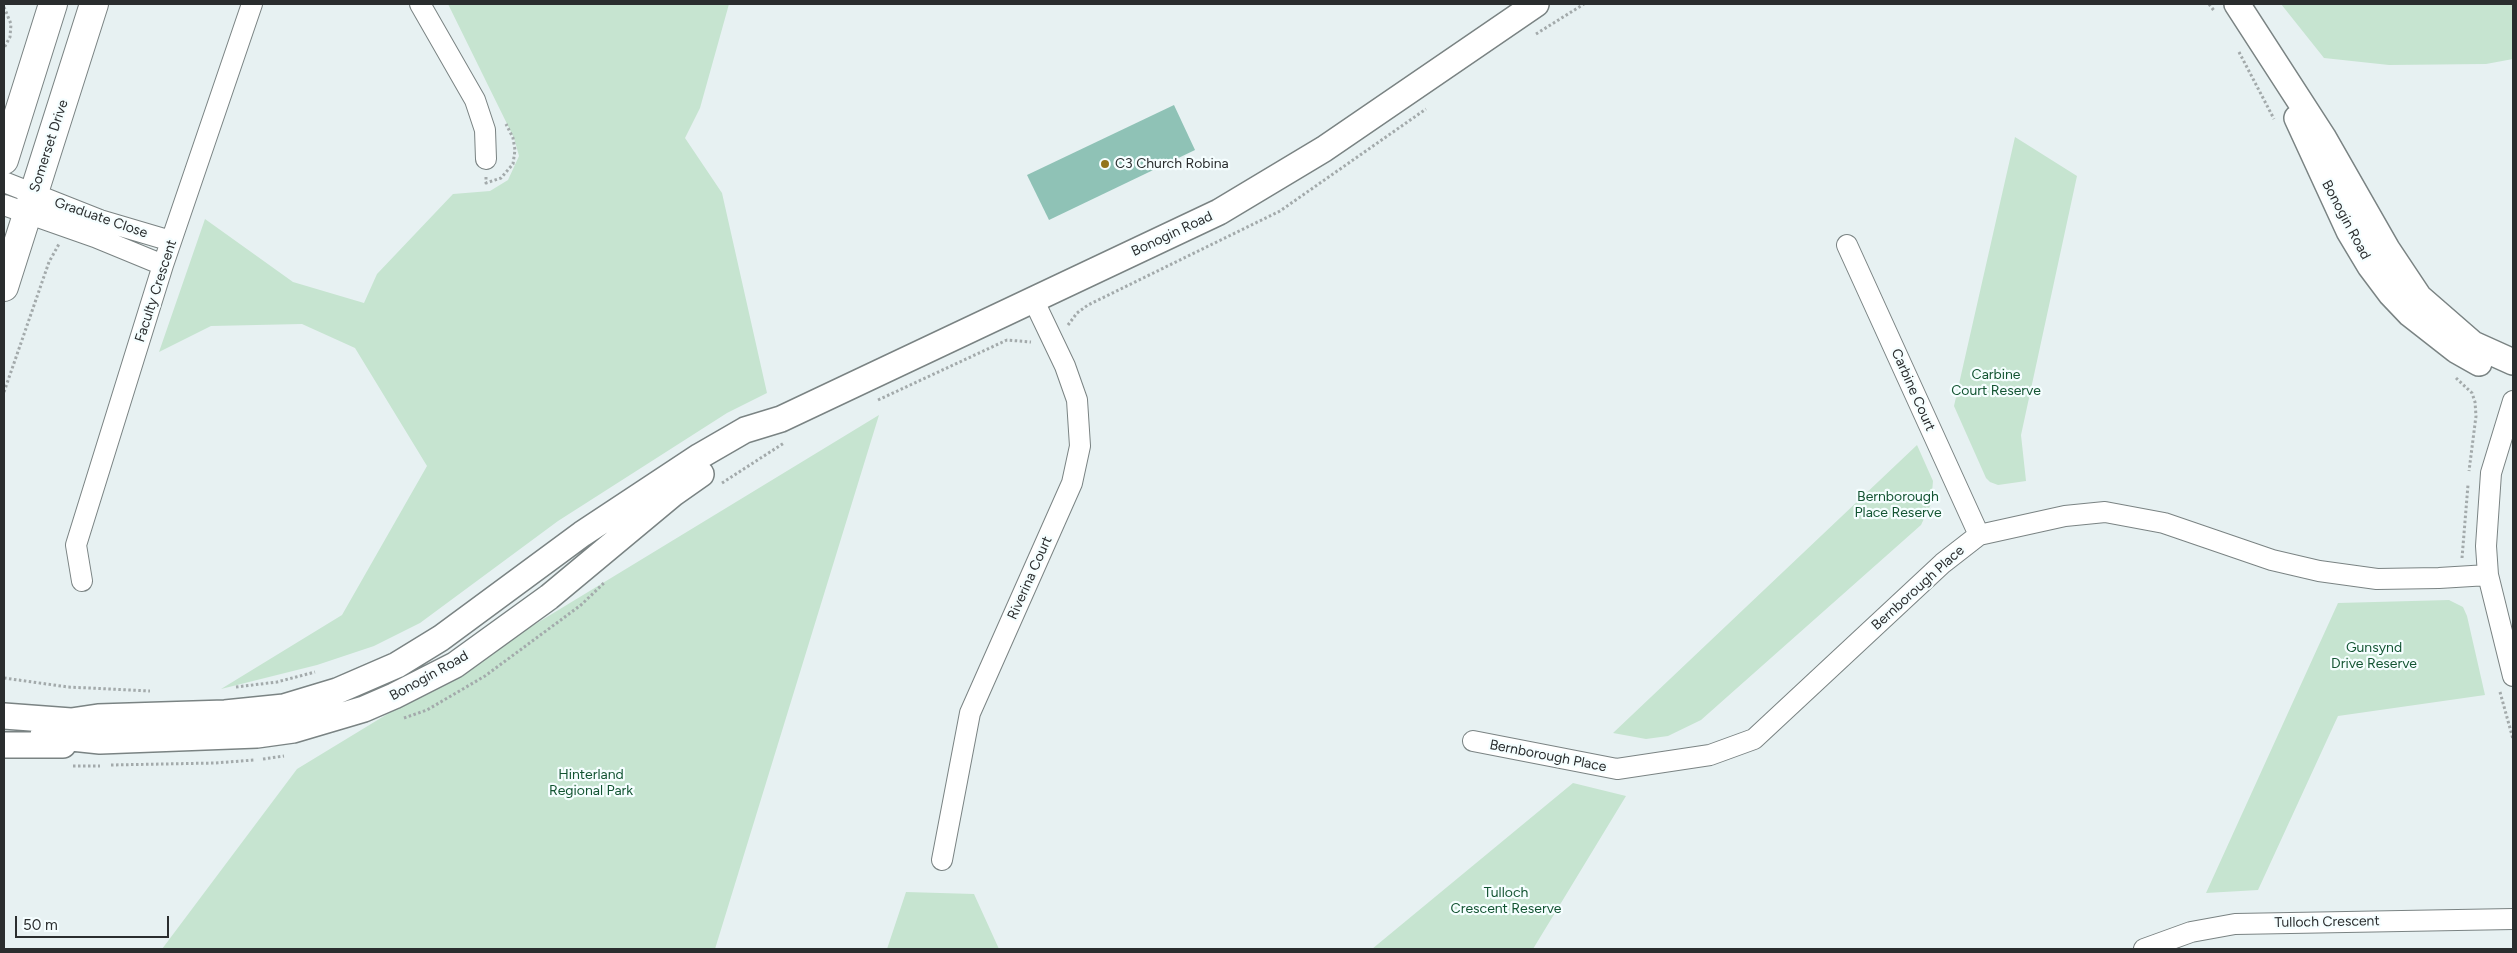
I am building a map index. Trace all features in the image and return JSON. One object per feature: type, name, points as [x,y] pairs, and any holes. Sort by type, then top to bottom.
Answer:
[{"type":"main road","points":[[4,160],[53,4]]},
{"type":"main road","name":"Somerset Drive","points":[[4,287],[21,204],[90,5]]},
{"type":"street","name":"Faculty Crescent","points":[[82,581],[76,545],[163,265],[252,4]]},
{"type":"street","points":[[420,4],[475,100],[485,130],[486,159]]},
{"type":"street","name":"Bonogin Road","points":[[4,716],[48,720],[99,729],[284,707],[337,691],[397,665],[442,638],[634,498],[700,456],[745,430],[781,419],[1219,212],[1324,149],[1536,4]]},
{"type":"street","name":"Bonogin Road","points":[[2237,4],[2323,137],[2387,249],[2420,297],[2474,344],[2513,362]]},
{"type":"street","name":"Bonogin Road","points":[[2273,58],[2307,144],[2345,223],[2375,273],[2391,294],[2435,336],[2456,350],[2513,379]]},
{"type":"street","name":"Graduate Close","points":[[4,182],[21,204],[163,265]]},
{"type":"street","name":"Graduate Close","points":[[21,204],[100,220],[171,241]]},
{"type":"street","name":"Carbine Court","points":[[1847,245],[1978,535]]},
{"type":"street","name":"Riverina Court","points":[[942,860],[970,713],[1072,483],[1080,446],[1078,400],[1065,366],[1033,299]]},
{"type":"street","points":[[2513,401],[2492,473],[2486,520],[2488,575],[2513,676]]},
{"type":"street","name":"Bonogin Road","points":[[4,732],[99,729],[256,735],[293,730],[364,709],[455,665],[556,591],[674,493],[781,419]]},
{"type":"street","name":"Bernborough Place","points":[[1473,740],[1617,770],[1710,756],[1754,739],[1943,563],[1978,535],[2065,516],[2105,512],[2164,523],[2272,560],[2319,571],[2377,579],[2488,575]]},
{"type":"street","points":[[397,665],[443,649],[467,635],[536,583],[544,582],[556,591]]},
{"type":"street","points":[[4,704],[99,729]]},
{"type":"street","points":[[4,745],[49,746],[99,729]]},
{"type":"street","name":"Tulloch Crescent","points":[[2144,949],[2191,932],[2235,924],[2513,919]]},
{"type":"path","points":[[4,6],[11,24],[10,37],[4,48]]},
{"type":"path","points":[[4,392],[49,262],[60,243]]},
{"type":"path","points":[[233,687],[278,682],[325,669]]},
{"type":"path","points":[[4,678],[68,687],[159,691]]},
{"type":"green space","points":[[448,4],[729,4],[700,108],[685,138],[722,193],[767,393],[727,413],[558,521],[420,623],[374,646],[317,665],[221,689],[342,615],[427,466],[355,348],[302,324],[211,326],[159,352],[205,219],[293,282],[364,303],[377,274],[453,194],[490,191],[508,180],[519,156],[514,138]]},
{"type":"green space","points":[[2281,4],[2513,4],[2513,59],[2486,64],[2389,65],[2324,58]]},
{"type":"green space","name":"Carbine Court Reserve","points":[[2015,137],[2077,176],[2021,435],[2026,481],[1998,485],[1986,478],[1954,406]]},
{"type":"green space","name":"Hinterland Regional Park","points":[[879,415],[715,949],[162,949],[297,769]]},
{"type":"green space","name":"Bernborough Place Reserve","points":[[1917,445],[1933,481],[1931,504],[1921,525],[1701,720],[1668,736],[1646,739],[1613,733]]},
{"type":"green space","name":"Gunsynd Drive Reserve","points":[[2449,600],[2463,607],[2467,616],[2485,695],[2338,716],[2258,890],[2206,893],[2338,603]]},
{"type":"green space","name":"Tulloch Crescent Reserve","points":[[1573,783],[1626,796],[1533,949],[1372,949]]},
{"type":"green space","points":[[906,892],[974,894],[999,949],[887,949]]},
{"type":"building","points":[[1174,105],[1195,150],[1049,220],[1027,175]]},
{"type":"place","name":"C3 Church Robina","points":[[1105,164]]}]
